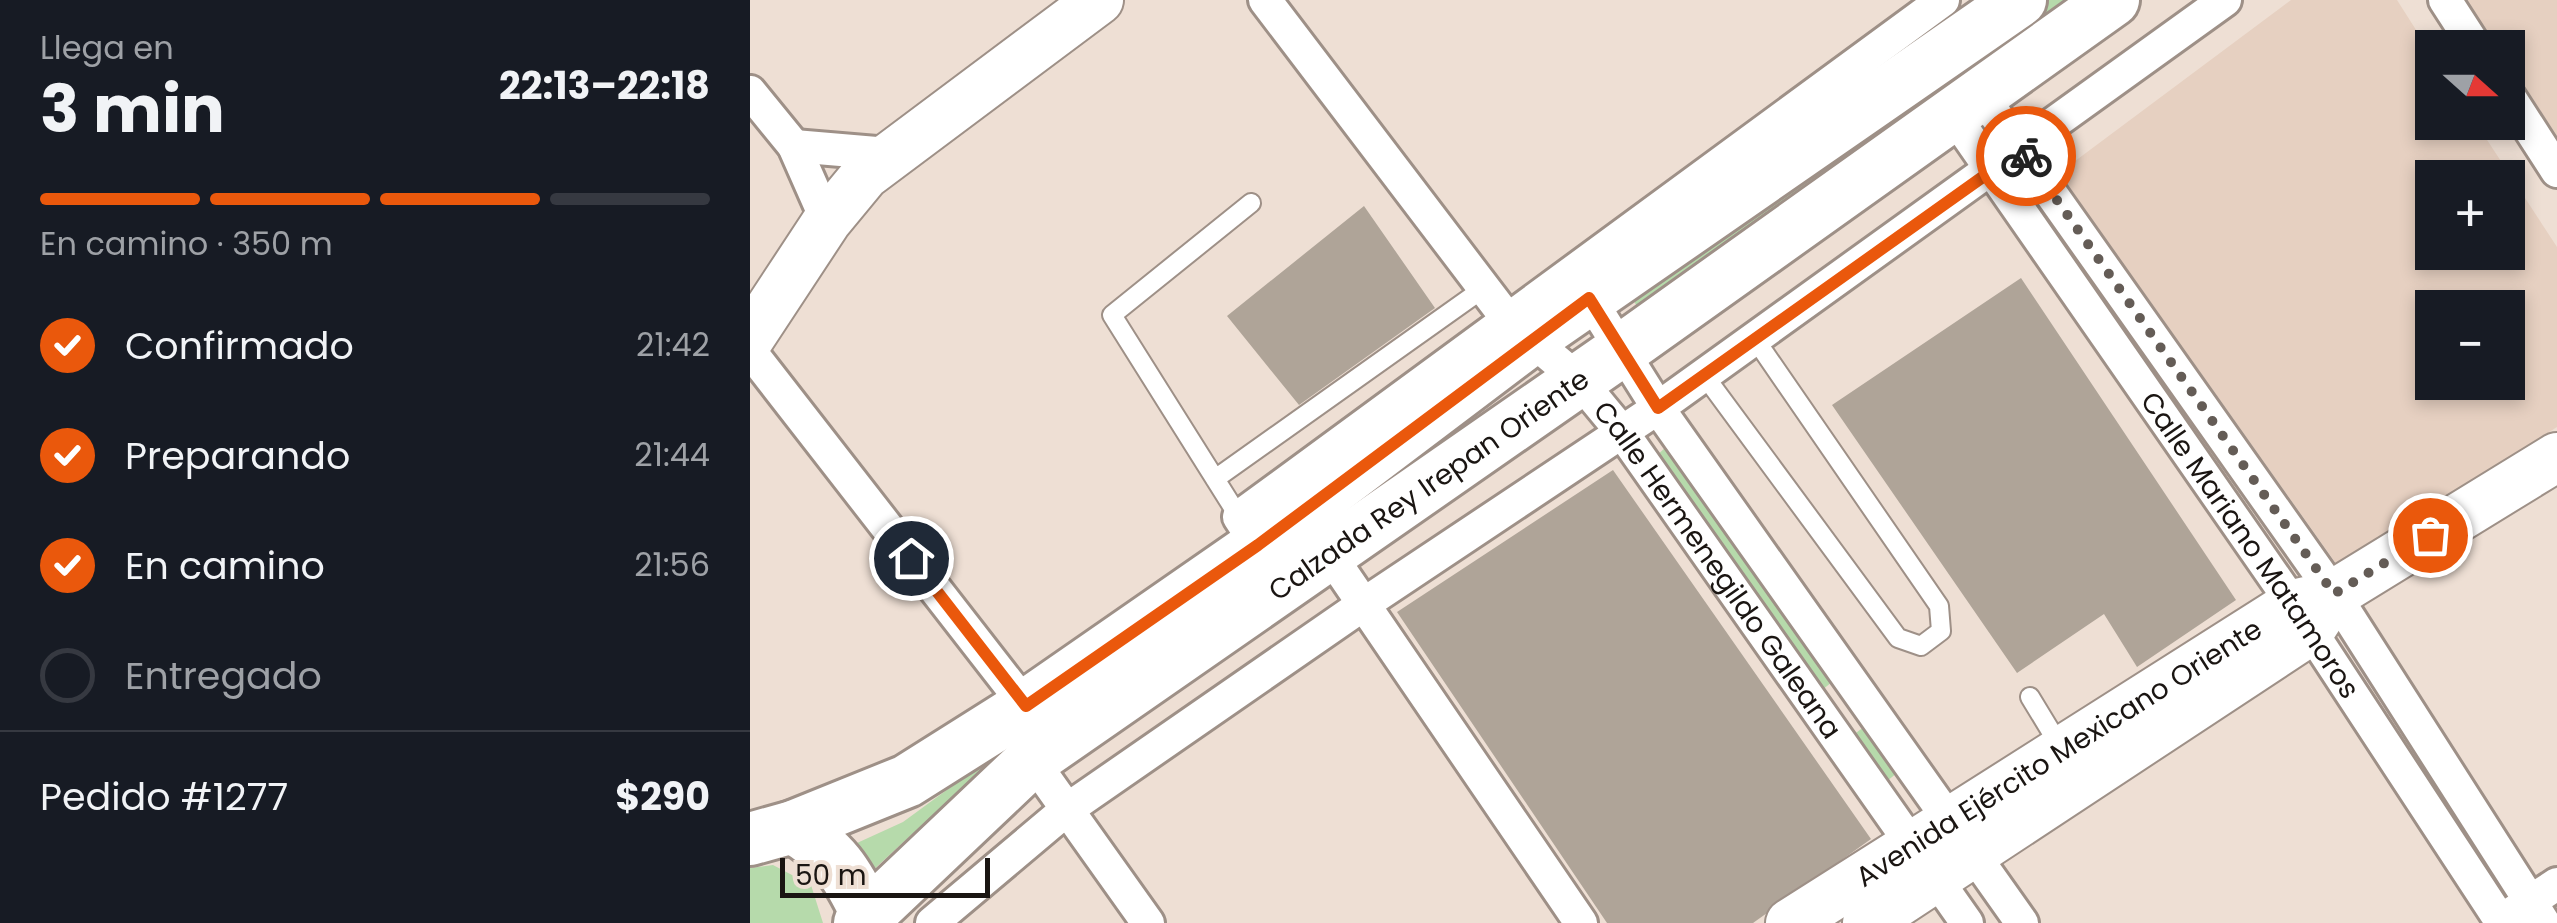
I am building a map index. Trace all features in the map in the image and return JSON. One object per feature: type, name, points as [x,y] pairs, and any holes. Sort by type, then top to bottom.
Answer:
[{"type":"main road","name":"Calzada Rey Irepan Oriente","points":[[866,920],[1260,549],[1518,331],[1589,298],[1956,34],[2113,0]]},
{"type":"main road","name":"Calzada Rey Irepan Oriente","points":[[772,833],[907,781],[1260,549],[1328,552],[1622,350],[1956,34]]},
{"type":"main road","points":[[772,833],[818,842],[845,868],[866,920]]},
{"type":"street","name":"Calle Hermenegildo Galeana","points":[[1265,0],[1518,331],[1579,380],[1622,432],[1818,711],[1942,849],[2022,923]]},
{"type":"street","points":[[932,923],[1065,811],[1364,604],[1658,408],[2225,0]]},
{"type":"street","points":[[2446,0],[2465,30]]},
{"type":"street","points":[[750,338],[827,221],[888,154],[1086,4]]},
{"type":"street","name":"Calle Mariano Matamoros","points":[[1956,34],[2022,149],[2173,367],[2312,610],[2501,922]]},
{"type":"street","name":"Calle Mariano Matamoros","points":[[1956,34],[1992,171],[2141,386],[2537,912]]},
{"type":"street","points":[[1518,331],[1956,34]]},
{"type":"street","points":[[750,92],[794,146],[827,221]]},
{"type":"street","points":[[2525,121],[2557,171]]},
{"type":"street","points":[[794,146],[888,154]]},
{"type":"street","name":"Calle Hermenegildo Galeana","points":[[1589,298],[1658,408],[1854,684],[1942,849],[1967,923]]},
{"type":"street","points":[[750,351],[1026,706]]},
{"type":"street","points":[[2141,386],[2173,367]]},
{"type":"street","name":"Avenida Ejército Mexicano Oriente","points":[[1790,923],[1942,849],[2557,457]]},
{"type":"street","points":[[1328,552],[1581,923]]},
{"type":"street","points":[[1818,711],[1854,684]]},
{"type":"street","points":[[1032,760],[1148,923]]},
{"type":"street","name":"Avenida Ejército Mexicano Oriente","points":[[1868,923],[1942,849]]},
{"type":"street","points":[[2501,922],[2537,912],[2557,884]]},
{"type":"lane","points":[[1251,203],[1112,316],[1260,549]]},
{"type":"lane","points":[[1215,479],[1484,288]]},
{"type":"lane","points":[[1704,375],[1898,638],[1921,646],[1941,631],[1940,606],[1756,339]]},
{"type":"lane","points":[[2030,697],[2072,766]]},
{"type":"shaded area","points":[[2291,0],[2397,0],[2416,30],[2415,140],[2487,140],[2500,160],[2415,160],[2415,270],[2525,270],[2525,198],[2557,247],[2557,427],[2340,569],[2059,173]]},
{"type":"shaded area","points":[[2466,0],[2557,0],[2557,136],[2525,88],[2525,30],[2486,30]]},
{"type":"green space","points":[[2046,0],[2084,0],[1642,314],[1628,292]]},
{"type":"green space","points":[[1666,447],[1837,678],[1822,690],[1654,458]]},
{"type":"green space","points":[[1037,724],[1044,739],[911,835],[870,873],[857,843],[903,822]]},
{"type":"green space","points":[[1865,726],[1898,772],[1886,782],[1852,736]]},
{"type":"green space","points":[[773,865],[811,885],[823,923],[750,923],[750,868]]},
{"type":"building","points":[[1364,206],[1435,308],[1299,405],[1227,316]]},
{"type":"building","points":[[2021,278],[2236,600],[2137,667],[2104,614],[2017,673],[1832,405]]},
{"type":"building","points":[[1613,470],[1871,839],[1753,923],[1607,923],[1397,612]]},
{"type":"way so far","points":[[2026,156],[2334,594],[2430,535]]},
{"type":"route","points":[[911,558],[1026,706],[1258,545],[1589,298],[1658,408],[2022,149],[2026,156]]}]
